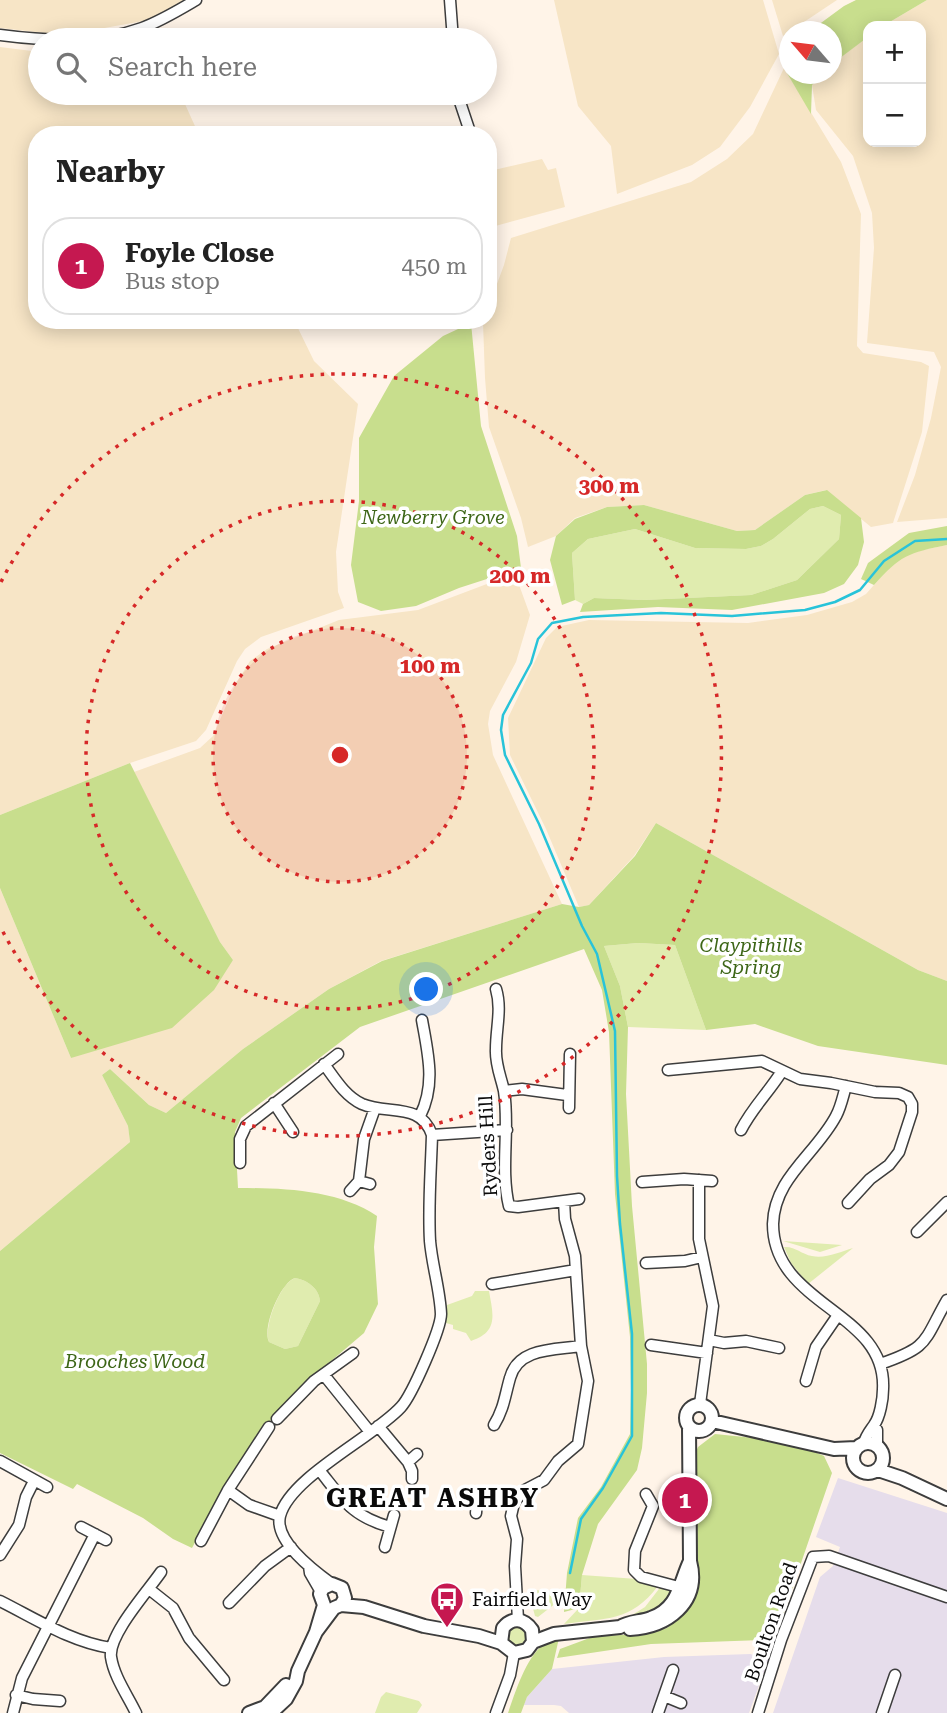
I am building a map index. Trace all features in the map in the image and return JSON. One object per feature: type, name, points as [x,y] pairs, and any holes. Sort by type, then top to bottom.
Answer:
[{"type":"street","points":[[141,28],[196,0]]},
{"type":"street","points":[[450,0],[452,28]]},
{"type":"street","points":[[0,35],[28,38]]},
{"type":"street","points":[[461,105],[468,126]]},
{"type":"street","name":"Ryders Hill","points":[[496,989],[499,1005],[496,1059],[504,1091],[507,1130],[506,1195],[509,1206],[579,1199]]},
{"type":"street","points":[[420,1116],[430,1083],[422,1020]]},
{"type":"street","points":[[240,1163],[240,1139],[246,1126],[338,1054]]},
{"type":"street","points":[[569,1108],[570,1054]]},
{"type":"street","points":[[668,1070],[762,1061],[800,1079],[875,1092],[904,1094],[912,1108],[902,1145],[895,1158],[870,1179],[848,1203]]},
{"type":"street","points":[[324,1064],[351,1097],[364,1105],[420,1116],[429,1124],[432,1135],[430,1235],[441,1314],[406,1401],[294,1493],[280,1516],[281,1531],[291,1548],[309,1566],[310,1573],[333,1597],[358,1599],[364,1606],[424,1626],[479,1636],[501,1643],[514,1653]]},
{"type":"street","points":[[741,1130],[755,1105],[782,1071]]},
{"type":"street","points":[[846,1086],[835,1119],[782,1188],[773,1222],[780,1255],[794,1279],[862,1335],[880,1364],[883,1388],[874,1425],[869,1429],[870,1448],[902,1478]]},
{"type":"street","points":[[504,1091],[522,1089],[568,1095]]},
{"type":"street","points":[[274,1103],[293,1132]]},
{"type":"street","points":[[350,1191],[359,1181],[364,1139],[375,1108]]},
{"type":"street","points":[[432,1135],[507,1130]]},
{"type":"street","points":[[699,1180],[697,1223],[713,1306],[700,1405]]},
{"type":"street","points":[[359,1181],[370,1184]]},
{"type":"street","points":[[642,1182],[712,1181]]},
{"type":"street","points":[[514,1653],[527,1650],[534,1635],[523,1622],[515,1566],[517,1539],[511,1516],[514,1503],[523,1491],[548,1476],[558,1461],[578,1444],[588,1381],[581,1346],[575,1256],[565,1219],[564,1202]]},
{"type":"street","points":[[917,1232],[947,1202]]},
{"type":"street","points":[[646,1264],[702,1257]]},
{"type":"street","points":[[492,1284],[576,1270]]},
{"type":"street","points":[[880,1364],[905,1356],[923,1343],[947,1300]]},
{"type":"street","points":[[806,1381],[816,1347],[838,1315]]},
{"type":"street","points":[[709,1340],[724,1343],[746,1341],[779,1348]]},
{"type":"street","points":[[651,1345],[706,1353]]},
{"type":"street","points":[[494,1424],[503,1407],[511,1374],[522,1359],[537,1352],[581,1346]]},
{"type":"street","points":[[277,1419],[304,1391],[353,1353]]},
{"type":"street","points":[[324,1375],[408,1462],[412,1479]]},
{"type":"street","points":[[700,1405],[709,1410],[712,1421],[707,1428],[693,1429],[686,1423],[686,1413],[690,1408],[700,1405]]},
{"type":"street","points":[[712,1421],[834,1449],[870,1448],[884,1461],[878,1470]]},
{"type":"street","points":[[201,1541],[228,1490],[269,1427]]},
{"type":"street","points":[[533,1642],[554,1634],[620,1627],[625,1623],[659,1615],[685,1589],[690,1561],[690,1447],[693,1429]]},
{"type":"street","points":[[855,1464],[853,1455],[870,1448]]},
{"type":"street","points":[[834,1449],[837,1454],[865,1473],[878,1470],[947,1499]]},
{"type":"street","points":[[408,1462],[417,1454]]},
{"type":"street","points":[[0,1461],[47,1487]]},
{"type":"street","points":[[320,1471],[350,1508],[368,1520],[390,1527]]},
{"type":"street","points":[[0,1555],[19,1525],[26,1497],[34,1481]]},
{"type":"street","points":[[228,1490],[249,1505],[280,1516]]},
{"type":"street","points":[[646,1493],[658,1506],[635,1551],[634,1570],[641,1577],[685,1589]]},
{"type":"street","points":[[476,1513],[477,1499],[493,1496],[514,1503]]},
{"type":"street","points":[[385,1547],[394,1514]]},
{"type":"street","points":[[81,1527],[106,1540]]},
{"type":"street","points":[[13,1713],[22,1678],[95,1534]]},
{"type":"street","points":[[229,1603],[265,1566],[291,1548]]},
{"type":"street","name":"Boulton Road","points":[[758,1713],[781,1640],[813,1557],[829,1556],[947,1597]]},
{"type":"street","points":[[136,1713],[113,1665],[111,1648],[118,1633],[161,1572]]},
{"type":"street","points":[[149,1589],[173,1608],[189,1638],[225,1680]]},
{"type":"street","points":[[271,1713],[286,1699],[296,1681],[298,1671],[333,1597]]},
{"type":"street","points":[[0,1601],[83,1643],[111,1648]]},
{"type":"street","points":[[479,1636],[503,1628],[511,1621],[523,1622],[554,1634]]},
{"type":"street","points":[[501,1643],[503,1628]]},
{"type":"street","points":[[496,1713],[510,1675],[514,1653]]},
{"type":"street","points":[[657,1713],[673,1670]]},
{"type":"street","points":[[248,1713],[257,1711],[274,1700],[298,1671]]},
{"type":"street","points":[[882,1713],[895,1675]]},
{"type":"street","points":[[16,1695],[60,1701]]},
{"type":"street","points":[[664,1696],[681,1703]]},
{"type":"shaded area","points":[[0,0],[184,0],[149,20],[104,28],[28,28],[28,31],[0,28]]},
{"type":"shaded area","points":[[554,0],[763,0],[779,54],[750,107],[720,147],[692,165],[617,194],[611,146],[578,106]]},
{"type":"shaded area","points":[[772,0],[837,0],[806,21],[779,23]]},
{"type":"shaded area","points":[[927,0],[947,0],[947,518],[897,522],[915,475],[931,418],[941,367],[934,352],[867,343],[874,248],[872,213],[853,156],[816,110],[812,85],[842,84],[842,56],[863,41],[863,147],[926,147],[926,21],[891,21]]},
{"type":"shaded area","points":[[0,47],[28,50],[28,105],[185,105],[195,126],[28,126],[28,329],[298,329],[314,361],[358,404],[336,552],[338,592],[344,608],[261,637],[245,649],[206,730],[196,741],[130,763],[0,815]]},
{"type":"shaded area","points":[[779,79],[779,84],[794,84],[841,162],[861,214],[857,346],[863,353],[921,362],[929,366],[922,432],[893,523],[871,527],[826,490],[805,495],[755,530],[737,531],[644,505],[607,507],[575,518],[556,536],[528,547],[521,518],[489,427],[485,378],[483,329],[497,329],[497,284],[511,238],[691,182],[727,159],[753,134]]},
{"type":"shaded area","points":[[542,159],[548,170],[556,168],[565,207],[497,226],[497,169]]},
{"type":"shaded area","points":[[947,545],[947,981],[918,970],[656,823],[634,856],[589,905],[579,907],[546,829],[510,755],[508,718],[546,638],[557,627],[589,620],[748,623],[807,615],[852,602],[866,594],[895,561],[913,552]]},
{"type":"shaded area","points":[[508,576],[518,582],[530,615],[516,662],[490,711],[488,724],[493,755],[562,904],[381,961],[329,989],[243,1049],[166,1113],[149,1105],[110,1069],[102,1075],[128,1126],[130,1142],[0,1251],[0,888],[71,1058],[233,960],[220,942],[134,772],[200,748],[213,736],[235,685],[250,661],[267,649],[339,620],[418,610]]},
{"type":"shaded area","points":[[838,1478],[947,1513],[947,1713],[773,1713],[820,1577],[833,1566],[840,1547],[816,1537]]},
{"type":"shaded area","points":[[750,1654],[769,1658],[749,1713],[569,1713],[561,1706],[524,1705],[527,1697],[552,1669],[664,1657]]},
{"type":"green space","points":[[856,0],[927,0],[891,21],[863,21],[863,41],[842,56],[842,21],[824,21]]},
{"type":"green space","points":[[793,84],[813,84],[811,114]]},
{"type":"green space","name":"Newberry Grove","points":[[458,329],[472,329],[481,426],[517,536],[521,568],[459,588],[416,606],[381,611],[358,602],[351,565],[359,501],[359,438],[394,376],[443,336]]},
{"type":"green space","points":[[827,490],[861,518],[864,542],[858,565],[844,584],[824,593],[732,610],[658,607],[580,612],[583,604],[594,598],[644,600],[751,595],[797,580],[839,539],[841,515],[823,506],[810,509],[761,546],[746,549],[695,548],[635,529],[588,539],[572,553],[575,600],[562,605],[550,560],[556,536],[575,519],[607,507],[644,505],[737,531],[755,530],[805,495]]},
{"type":"green space","points":[[823,506],[841,515],[839,539],[797,580],[751,595],[644,600],[594,598],[583,604],[575,600],[572,553],[588,539],[635,529],[695,548],[746,549],[761,546],[810,509]]},
{"type":"green space","points":[[947,526],[947,545],[906,557],[891,567],[874,585],[861,579],[868,563],[909,533]]},
{"type":"green space","points":[[130,763],[220,942],[233,960],[214,990],[172,1028],[71,1058],[0,888],[0,815]]},
{"type":"green space","name":"Brooches Wood","points":[[656,823],[918,970],[947,981],[947,1065],[818,1046],[755,1024],[706,1030],[675,945],[638,943],[604,946],[620,986],[628,1027],[626,1094],[647,1393],[642,1448],[637,1470],[598,1524],[582,1575],[579,1608],[564,1612],[567,1573],[578,1518],[601,1487],[630,1434],[631,1390],[630,1337],[615,1194],[609,1032],[602,990],[584,949],[360,1027],[241,1118],[235,1132],[238,1188],[310,1192],[362,1207],[377,1216],[374,1247],[378,1304],[364,1333],[304,1384],[268,1423],[225,1486],[192,1548],[173,1539],[143,1518],[77,1484],[73,1489],[0,1453],[0,1251],[130,1142],[128,1126],[102,1075],[110,1069],[149,1105],[166,1113],[243,1049],[329,989],[382,961],[562,904],[579,907],[589,905],[635,856]],"holes":[[[295,1278],[315,1289],[320,1301],[298,1346],[285,1349],[269,1342],[268,1327],[278,1297],[289,1282]]]},
{"type":"green space","points":[[638,943],[675,945],[706,1030],[628,1027],[620,986],[604,946]]},
{"type":"green space","points":[[783,1241],[842,1245],[820,1252]]},
{"type":"green space","points":[[784,1247],[817,1257],[853,1248],[808,1284],[791,1263]]},
{"type":"green space","points":[[295,1278],[312,1285],[320,1301],[298,1346],[285,1349],[269,1342],[268,1327],[279,1297]]},
{"type":"green space","points":[[475,1291],[489,1291],[492,1321],[486,1333],[471,1341],[466,1333],[453,1329],[453,1325],[446,1323],[447,1305],[472,1296]]},
{"type":"green space","points":[[715,1434],[792,1442],[824,1456],[832,1473],[779,1627],[762,1640],[651,1644],[557,1658],[560,1649],[595,1636],[648,1634],[667,1628],[684,1613],[696,1585],[690,1466],[698,1447]]},
{"type":"green space","points":[[582,1575],[637,1579],[658,1586],[648,1598],[627,1612],[605,1619],[564,1624],[579,1608]]},
{"type":"green space","points":[[662,1585],[671,1596],[659,1613],[629,1617],[645,1607]]},
{"type":"green space","points":[[528,1590],[556,1591],[556,1603],[538,1617],[535,1616]]},
{"type":"green space","points":[[517,1626],[524,1629],[527,1636],[524,1643],[517,1646],[510,1643],[507,1636],[510,1629]]},
{"type":"green space","points":[[559,1638],[552,1669],[527,1697],[521,1713],[508,1713],[532,1657],[544,1644]]},
{"type":"green space","points":[[386,1692],[419,1701],[422,1705],[417,1713],[375,1713],[381,1697]]},
{"type":"waterway","points":[[570,1573],[581,1519],[603,1488],[632,1436],[632,1334],[617,1176],[615,1031],[597,954],[505,755],[501,730],[503,715],[531,663],[538,639],[552,623],[583,617],[661,613],[732,616],[805,610],[835,602],[860,590],[884,561],[915,541],[947,539]]},
{"type":"place","name":"Foyle Close","points":[[685,1500]]},
{"type":"place","name":"Fairfield Way","points":[[447,1629]]},
{"type":"district","name":"GREAT ASHBY","points":[[433,1498]]},
{"type":"park label","name":"Claypithills Spring","points":[[751,956]]}]
